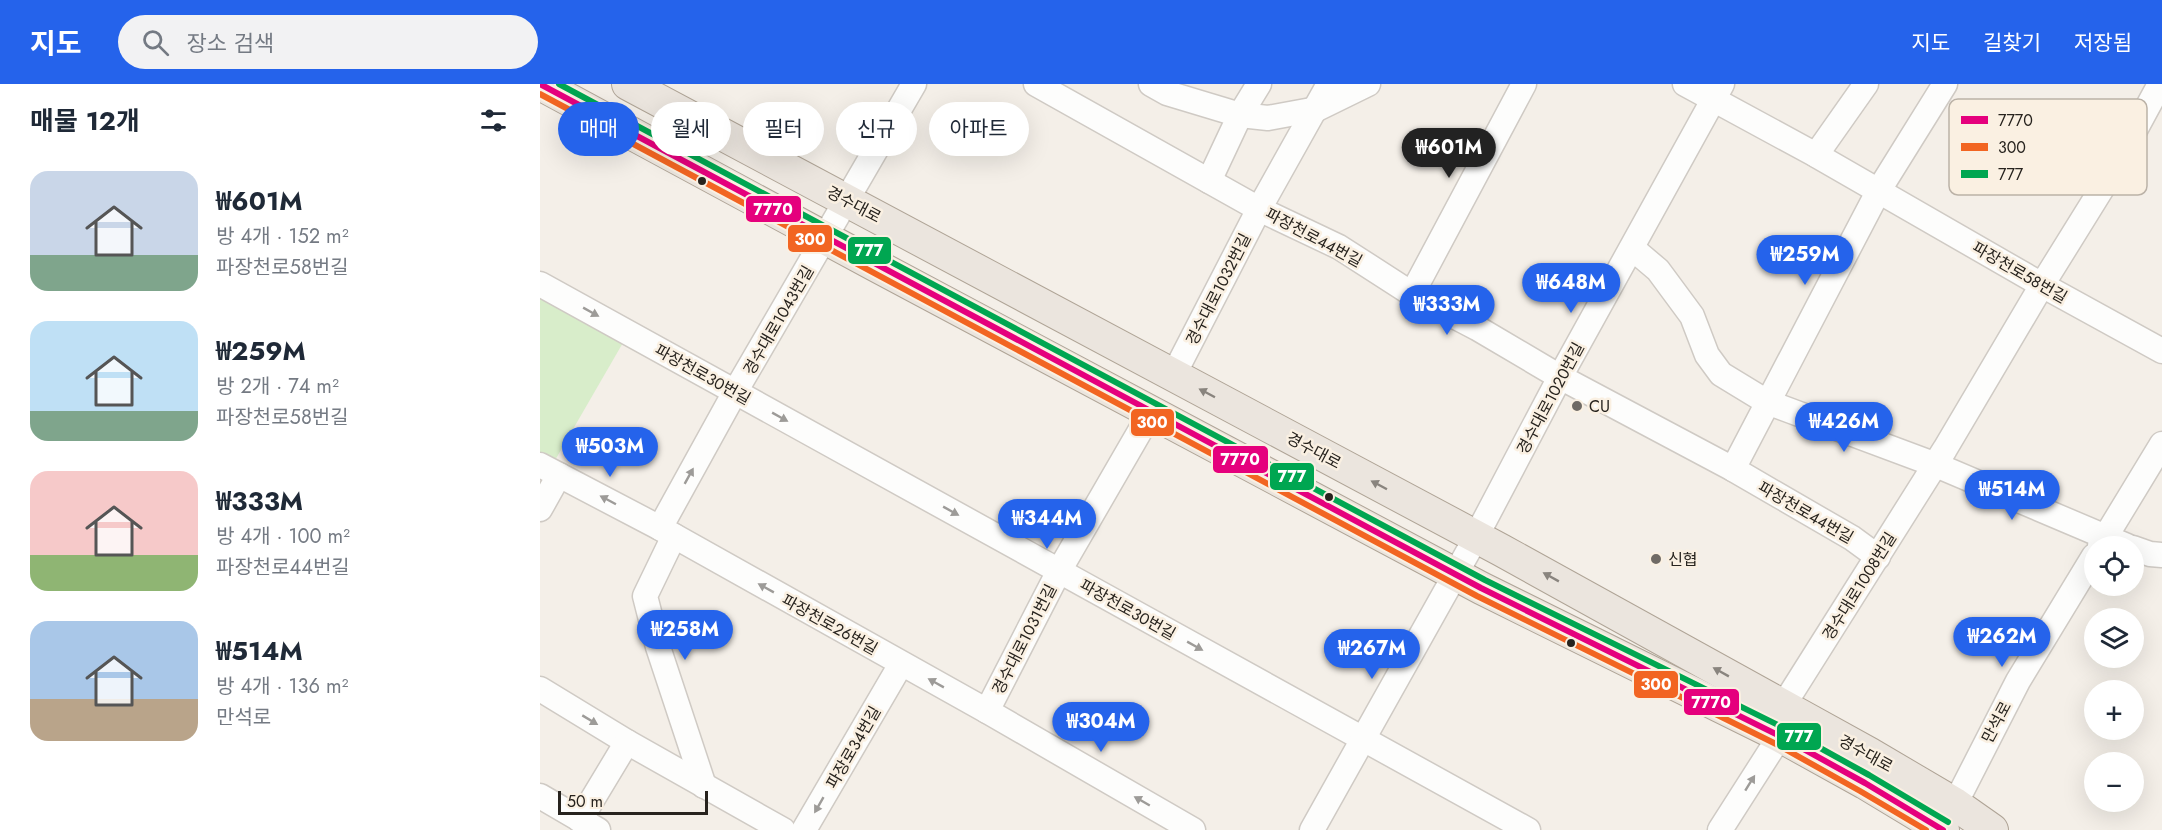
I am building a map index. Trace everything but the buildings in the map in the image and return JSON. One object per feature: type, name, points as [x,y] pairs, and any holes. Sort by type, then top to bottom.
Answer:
[{"type":"main road","name":"경수대로","points":[[540,84],[1151,412],[1467,553],[1947,821],[1992,830]]},
{"type":"main road","name":"경수대로","points":[[628,84],[1173,376],[1467,553],[1787,730],[1862,750],[1947,821]]},
{"type":"main road","points":[[1787,730],[1856,758],[1862,750]]},
{"type":"street","name":"경수대로1043번길","points":[[667,532],[735,392],[914,84]]},
{"type":"street","name":"파장천로44번길","points":[[1036,84],[1259,209],[1338,247],[1412,294],[1477,328],[1560,377],[1733,469],[1852,538],[1878,557]]},
{"type":"street","points":[[1152,84],[1167,93],[1240,115],[1268,118],[1317,109],[1368,84]]},
{"type":"street","points":[[1209,181],[1240,115],[1259,84]]},
{"type":"street","name":"경수대로1032번길","points":[[1173,376],[1259,209],[1329,84]]},
{"type":"street","points":[[1412,294],[1524,84]]},
{"type":"street","name":"파장천로58번길","points":[[1685,84],[1718,92],[1816,154],[2042,285],[2162,351]]},
{"type":"street","points":[[1816,154],[1866,84]]},
{"type":"street","points":[[1733,469],[1879,190],[1944,84]]},
{"type":"street","name":"경수대로1008번길","points":[[2147,108],[2160,84]]},
{"type":"street","name":"경수대로1020번길","points":[[1312,830],[1467,553],[1560,377],[1718,92]]},
{"type":"street","name":"경수대로1008번길","points":[[1720,830],[1787,730],[1878,557],[1936,465],[2098,195]]},
{"type":"street","points":[[1632,248],[1658,270],[1692,316],[1707,355],[1721,374],[1767,402],[1936,465],[2084,536]]},
{"type":"street","name":"파장천로30번길","points":[[540,284],[1528,830]]},
{"type":"street","name":"경수대로1031번길","points":[[987,711],[1059,571],[1151,412]]},
{"type":"street","name":"만석로","points":[[2113,536],[2162,444]]},
{"type":"street","points":[[540,509],[549,470]]},
{"type":"street","name":"파장천로26번길","points":[[549,470],[667,532],[987,711],[1169,824],[1193,830]]},
{"type":"street","points":[[667,532],[645,596],[658,647],[704,786]]},
{"type":"street","points":[[2144,552],[2162,555]]},
{"type":"street","name":"만석로","points":[[1947,821],[2018,681],[2084,582]]},
{"type":"street","name":"파장로34번길","points":[[804,830],[901,664]]},
{"type":"street","points":[[540,689],[627,742],[783,830]]},
{"type":"street","points":[[540,796],[589,825],[627,742]]},
{"type":"green space","points":[[540,293],[624,341],[554,462],[540,454]]},
{"type":"transit line","name":"7770","points":[[540,84],[1481,588],[1780,736],[1943,830]]},
{"type":"transit line","name":"777","points":[[559,84],[1485,580],[1784,728],[1948,822]]},
{"type":"transit line","name":"300","points":[[540,94],[1477,596],[1776,744],[1926,830]]},
{"type":"place","name":"CU","points":[[1577,406]]},
{"type":"place","name":"신협","points":[[1656,559]]}]
